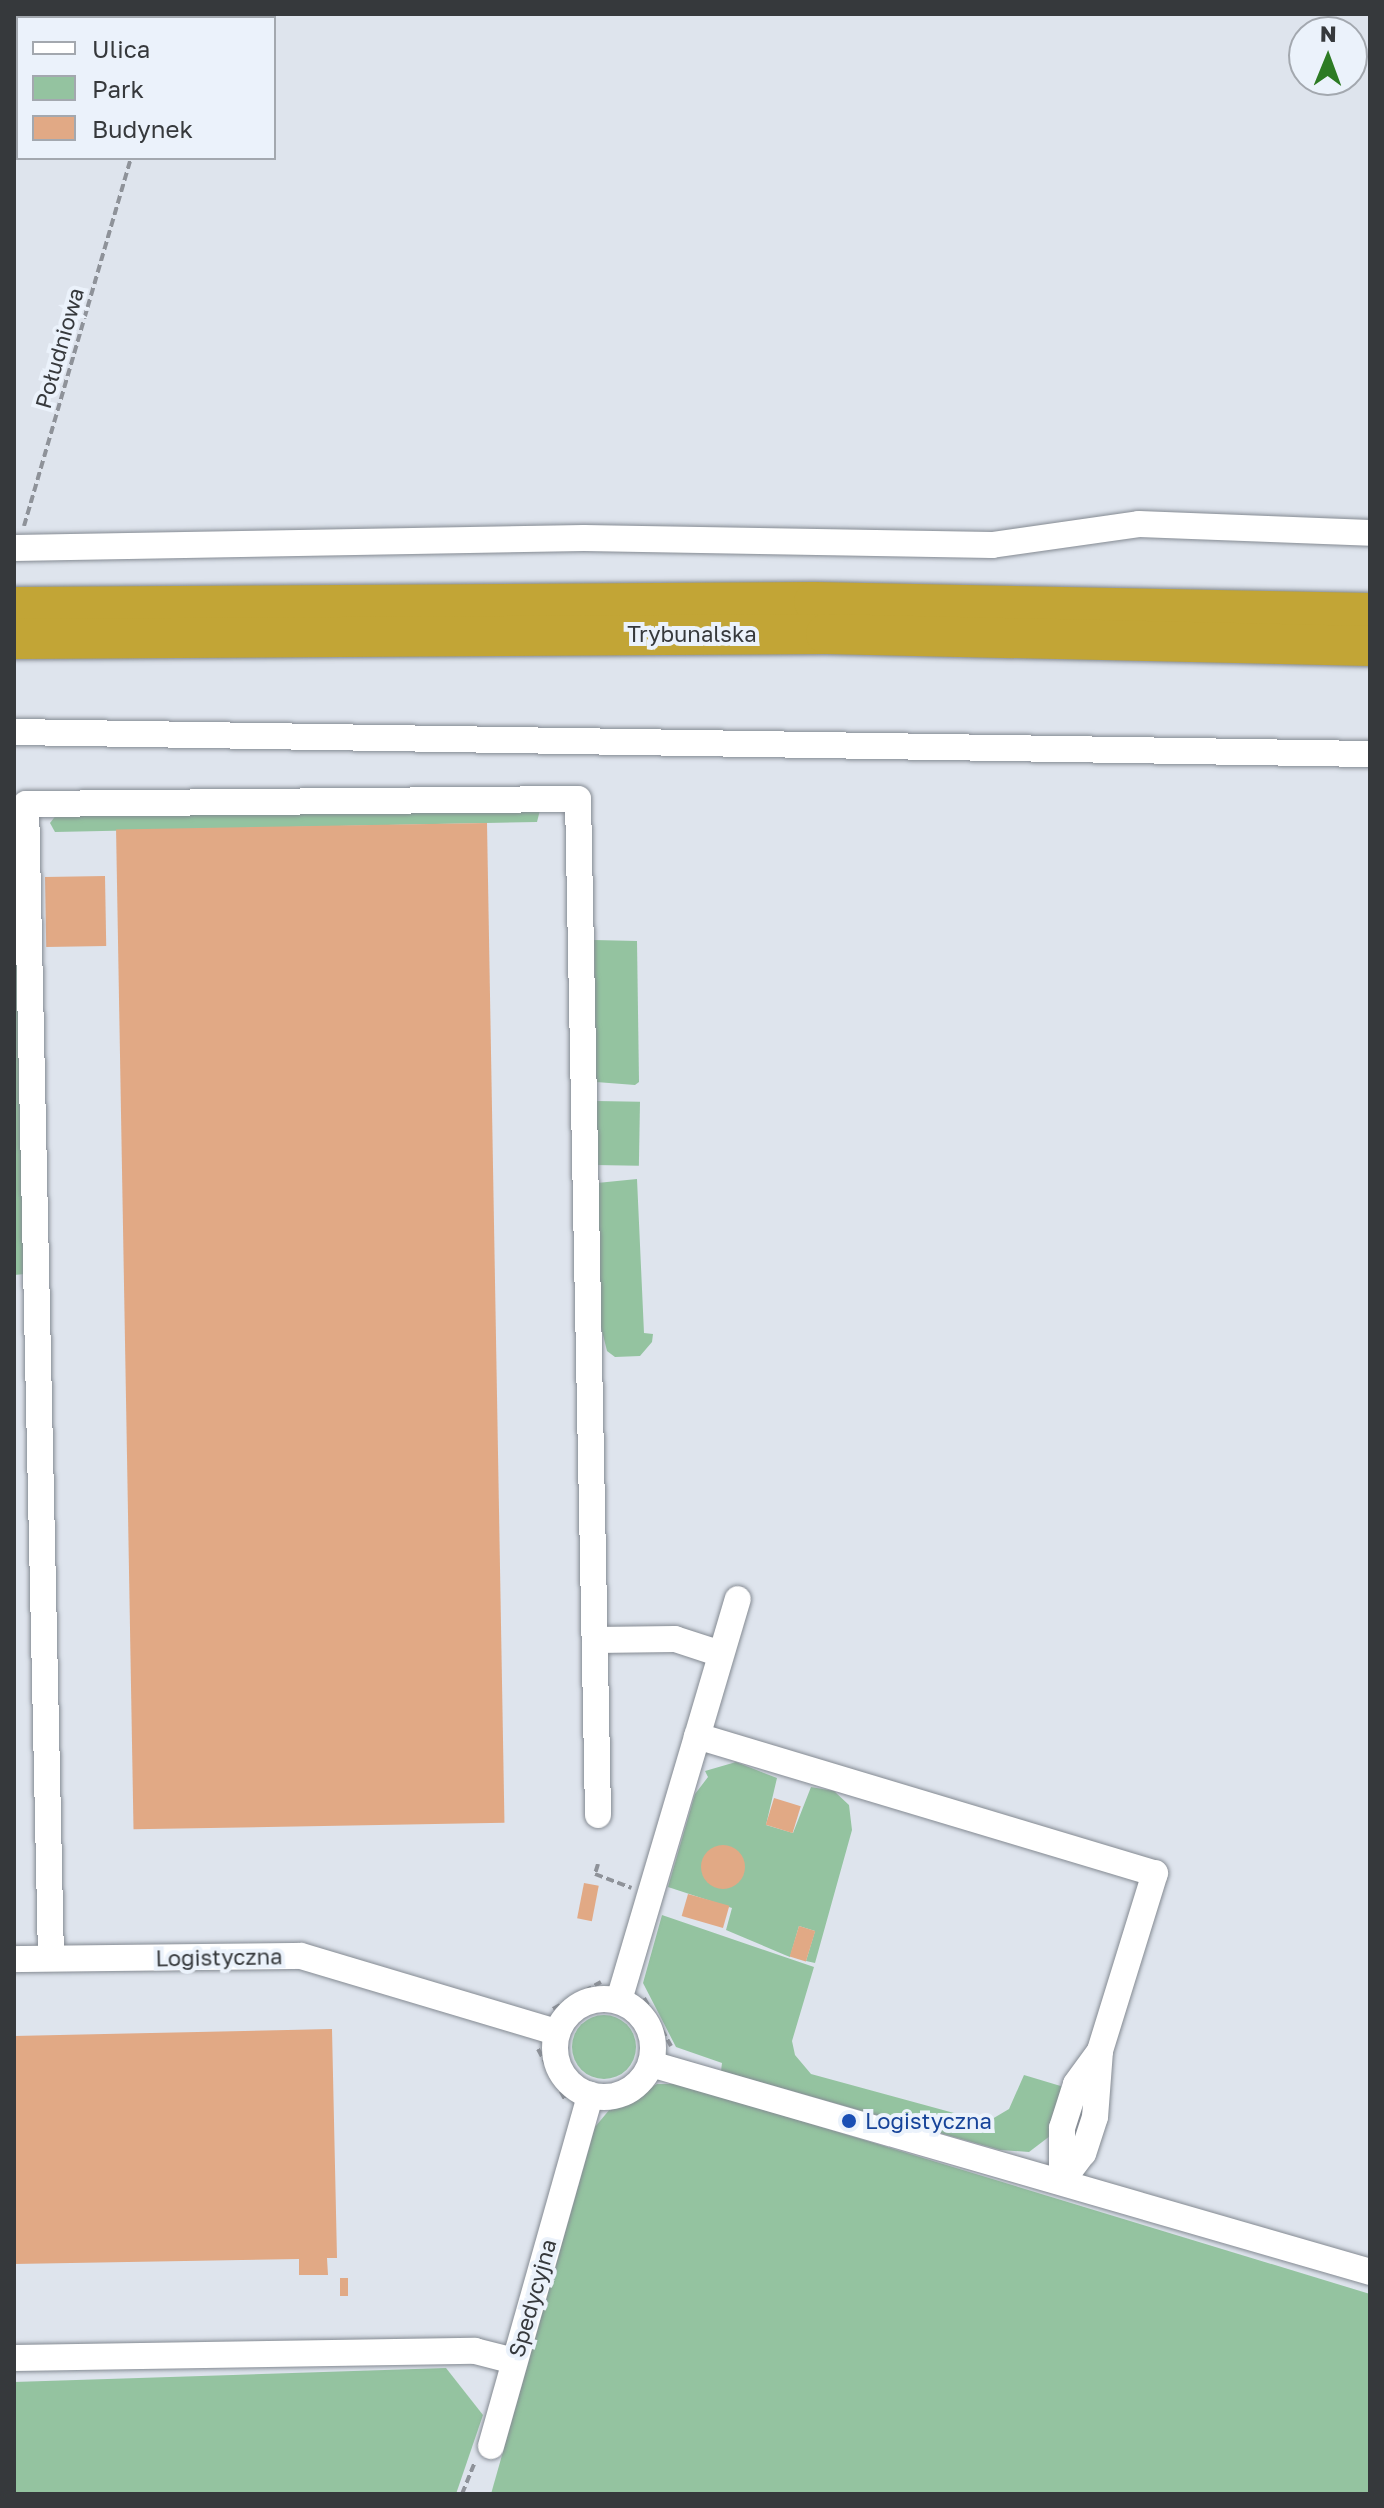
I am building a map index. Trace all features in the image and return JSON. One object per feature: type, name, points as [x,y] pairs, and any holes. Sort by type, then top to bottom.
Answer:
[{"type":"highway","name":"Trybunalska","points":[[14,607],[408,601],[1134,607],[1370,613]]},
{"type":"highway","name":"Trybunalska","points":[[14,639],[826,634],[1370,646]]},
{"type":"street","points":[[16,548],[584,538],[992,545],[1139,524],[1370,533]]},
{"type":"street","points":[[14,732],[1370,754]]},
{"type":"street","points":[[51,1958],[20,804],[578,799],[598,1815]]},
{"type":"street","points":[[630,1996],[588,2000],[574,2007],[556,2032],[554,2048],[564,2077],[579,2101],[633,2088],[651,2064],[648,2026],[630,1996],[697,1736],[738,1599]]},
{"type":"street","points":[[596,1640],[675,1639],[721,1654]]},
{"type":"street","points":[[697,1736],[1155,1873],[1100,2051],[1095,2117],[1083,2153],[1062,2181]]},
{"type":"street","name":"Logistyczna","points":[[14,1959],[301,1956],[556,2032]]},
{"type":"street","points":[[651,2064],[1370,2272]]},
{"type":"street","name":"Spedycyjna","points":[[491,2446],[579,2101]]},
{"type":"street","points":[[14,2358],[475,2351],[514,2361]]},
{"type":"path","name":"Południowa","points":[[16,548],[130,160]]},
{"type":"path","points":[[598,1864],[595,1874],[627,1884],[633,1893]]},
{"type":"path","points":[[579,2101],[539,2050],[508,2031],[515,2006],[540,2013],[554,2009],[607,1976]]},
{"type":"path","points":[[630,1996],[676,2051]]},
{"type":"path","points":[[462,2494],[476,2460],[491,2446]]},
{"type":"green space","points":[[540,810],[537,822],[55,832],[50,823],[57,814]]},
{"type":"green space","points":[[14,815],[25,1274],[14,1275]]},
{"type":"green space","points":[[594,940],[637,941],[639,1082],[635,1085],[596,1082]]},
{"type":"green space","points":[[596,1101],[640,1102],[639,1166],[595,1165]]},
{"type":"green space","points":[[637,1179],[644,1333],[653,1334],[652,1342],[640,1356],[615,1357],[607,1351],[601,1327],[597,1183]]},
{"type":"green space","points":[[736,1762],[777,1778],[766,1825],[793,1833],[811,1787],[834,1791],[849,1805],[852,1830],[815,1963],[806,1961],[815,1931],[799,1926],[790,1957],[726,1930],[732,1908],[668,1887],[695,1794],[708,1777],[705,1771]]},
{"type":"green space","points":[[662,1915],[814,1967],[792,2041],[795,2055],[811,2074],[987,2122],[1009,2109],[1024,2075],[1064,2087],[1050,2136],[1029,2152],[1000,2150],[721,2071],[722,2063],[676,2047],[643,1983]]},
{"type":"green space","points":[[604,2015],[622,2021],[630,2029],[636,2047],[630,2065],[622,2073],[604,2079],[586,2073],[578,2065],[572,2047],[578,2029],[586,2021]]},
{"type":"green space","points":[[657,2084],[680,2084],[1370,2294],[1370,2494],[491,2494],[595,2127],[610,2109]]},
{"type":"green space","points":[[446,2368],[483,2415],[456,2494],[14,2494],[14,2382]]},
{"type":"building","points":[[487,823],[504,1823],[134,1829],[116,829]]},
{"type":"building","points":[[105,876],[106,946],[46,947],[45,877]]},
{"type":"building","points":[[774,1798],[801,1806],[793,1833],[766,1825]]},
{"type":"building","points":[[723,1845],[739,1851],[745,1867],[739,1883],[723,1889],[707,1883],[701,1867],[707,1851]]},
{"type":"building","points":[[584,1883],[599,1886],[592,1921],[577,1918]]},
{"type":"building","points":[[688,1894],[729,1906],[723,1928],[682,1916]]},
{"type":"building","points":[[799,1926],[815,1931],[806,1962],[790,1957]]},
{"type":"building","points":[[332,2029],[337,2258],[327,2258],[328,2275],[299,2275],[299,2259],[14,2264],[14,2036]]},
{"type":"building","points":[[340,2278],[348,2278],[348,2296],[340,2296]]},
{"type":"place","name":"Logistyczna","points":[[849,2121]]}]
